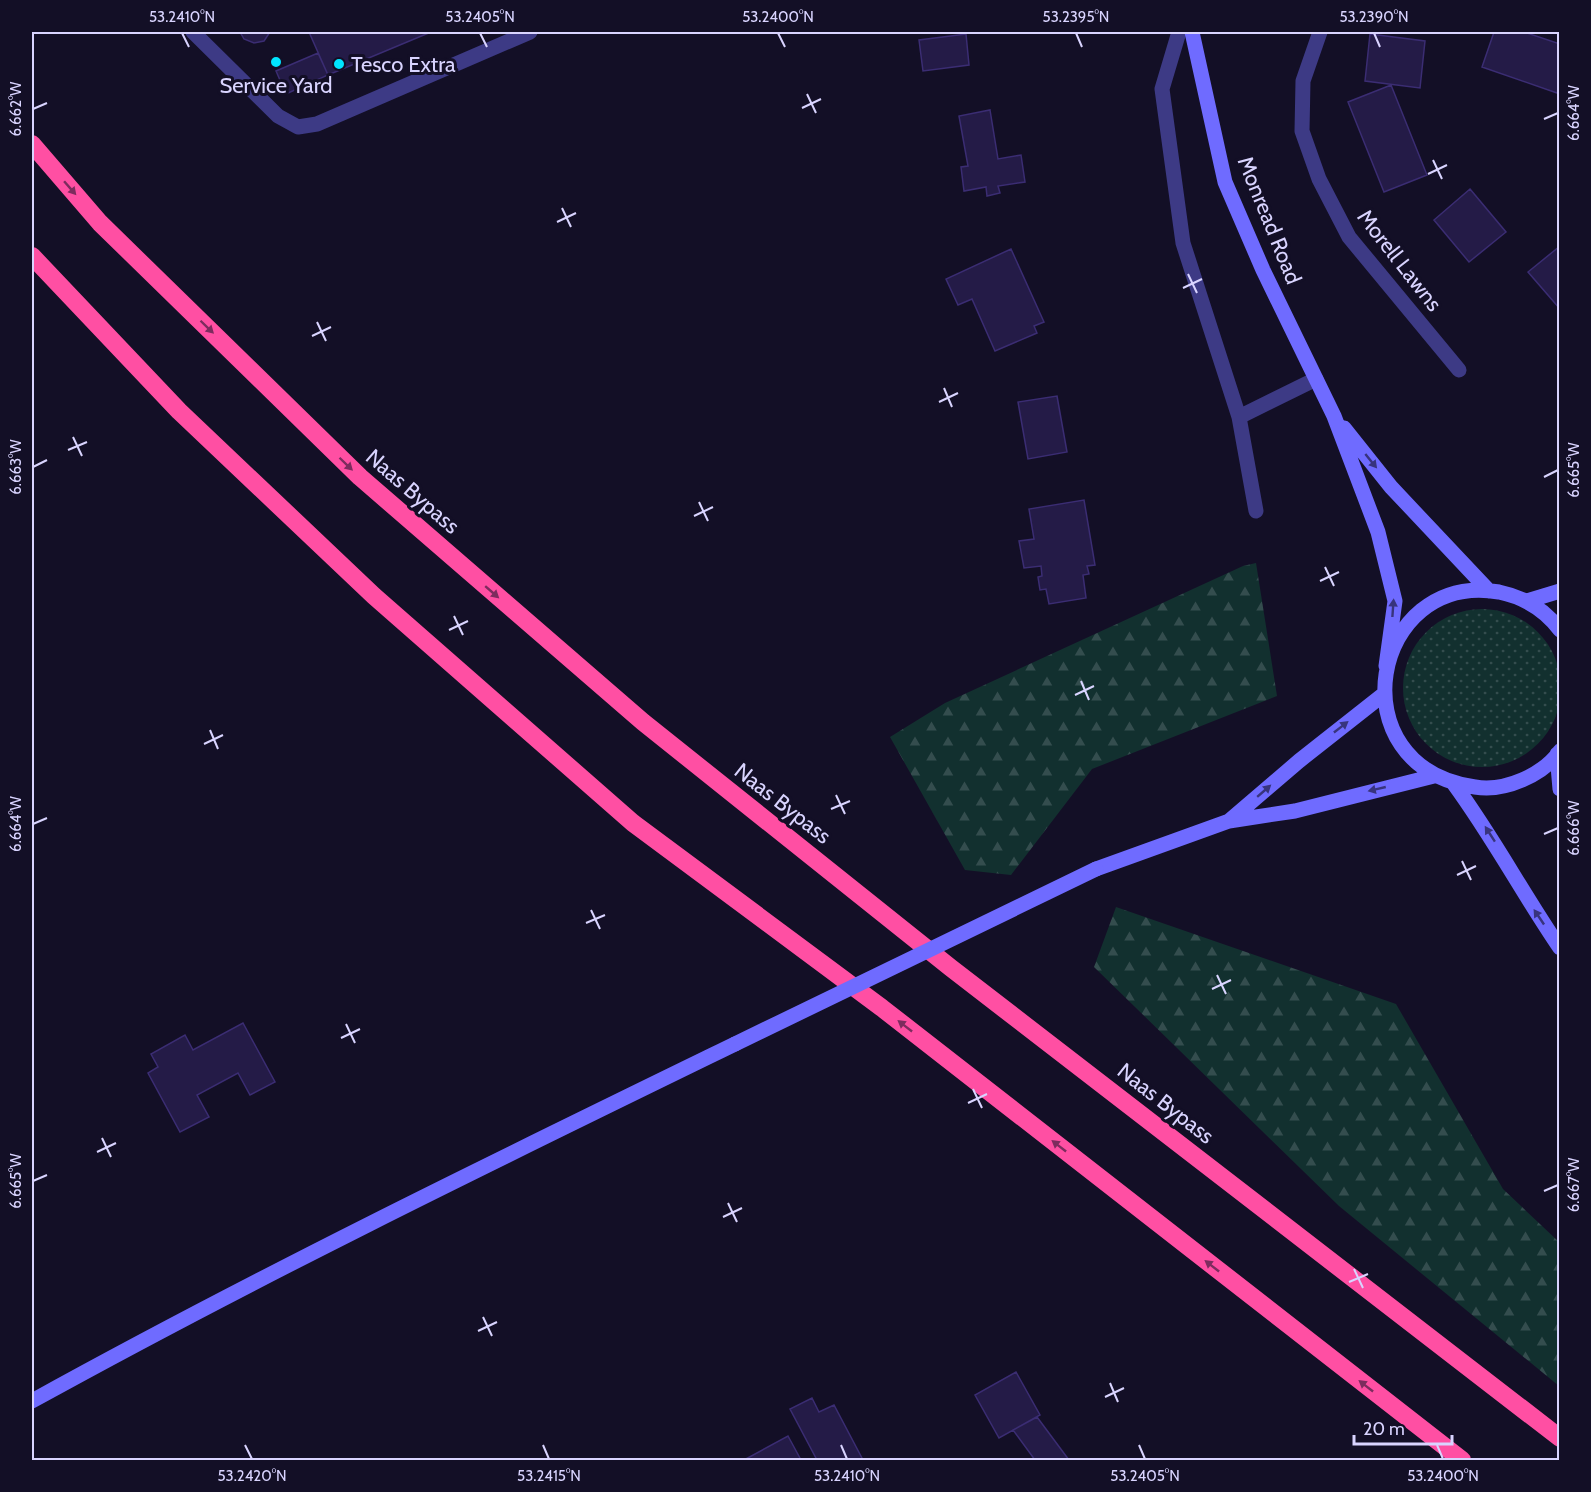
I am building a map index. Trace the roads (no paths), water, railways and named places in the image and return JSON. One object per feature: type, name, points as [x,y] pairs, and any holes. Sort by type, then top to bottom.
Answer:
[{"type":"highway","name":"Naas Bypass","points":[[32,144],[100,223],[360,477],[643,722],[951,968],[1560,1438]]},
{"type":"highway","points":[[32,256],[179,411],[374,596],[633,823],[882,1008],[1462,1461]]},
{"type":"street","points":[[193,32],[278,116],[298,127],[317,124],[530,32]]},
{"type":"street","points":[[1179,32],[1162,89],[1183,243],[1239,417],[1256,511]]},
{"type":"street","name":"Monread Road","points":[[1192,32],[1225,182],[1263,270],[1334,416],[1372,513],[1395,601],[1386,666]]},
{"type":"street","name":"Morell Lawns","points":[[1320,32],[1303,81],[1302,121],[1302,131],[1319,179],[1349,237],[1459,370]]},
{"type":"street","points":[[1239,417],[1316,379]]},
{"type":"street","name":"Monread Road","points":[[1334,416],[1391,487],[1489,591]]},
{"type":"street","points":[[1558,752],[1536,773],[1510,784],[1483,789],[1455,784],[1434,776],[1408,755],[1390,726],[1384,694],[1386,666],[1396,640],[1421,613],[1436,602],[1461,592],[1489,591],[1527,601],[1552,620],[1560,630]]},
{"type":"street","points":[[1527,601],[1560,591]]},
{"type":"street","points":[[1229,821],[1299,761],[1384,694]]},
{"type":"street","points":[[1558,752],[1560,789]]},
{"type":"street","points":[[32,1401],[145,1338],[408,1204],[1096,869],[1229,821],[1295,811],[1434,776]]},
{"type":"street","points":[[1455,784],[1489,832],[1528,901],[1560,948]]},
{"type":"place","name":"Service Yard","points":[[276,62]]},
{"type":"place","name":"Tesco Extra","points":[[339,64]]}]
